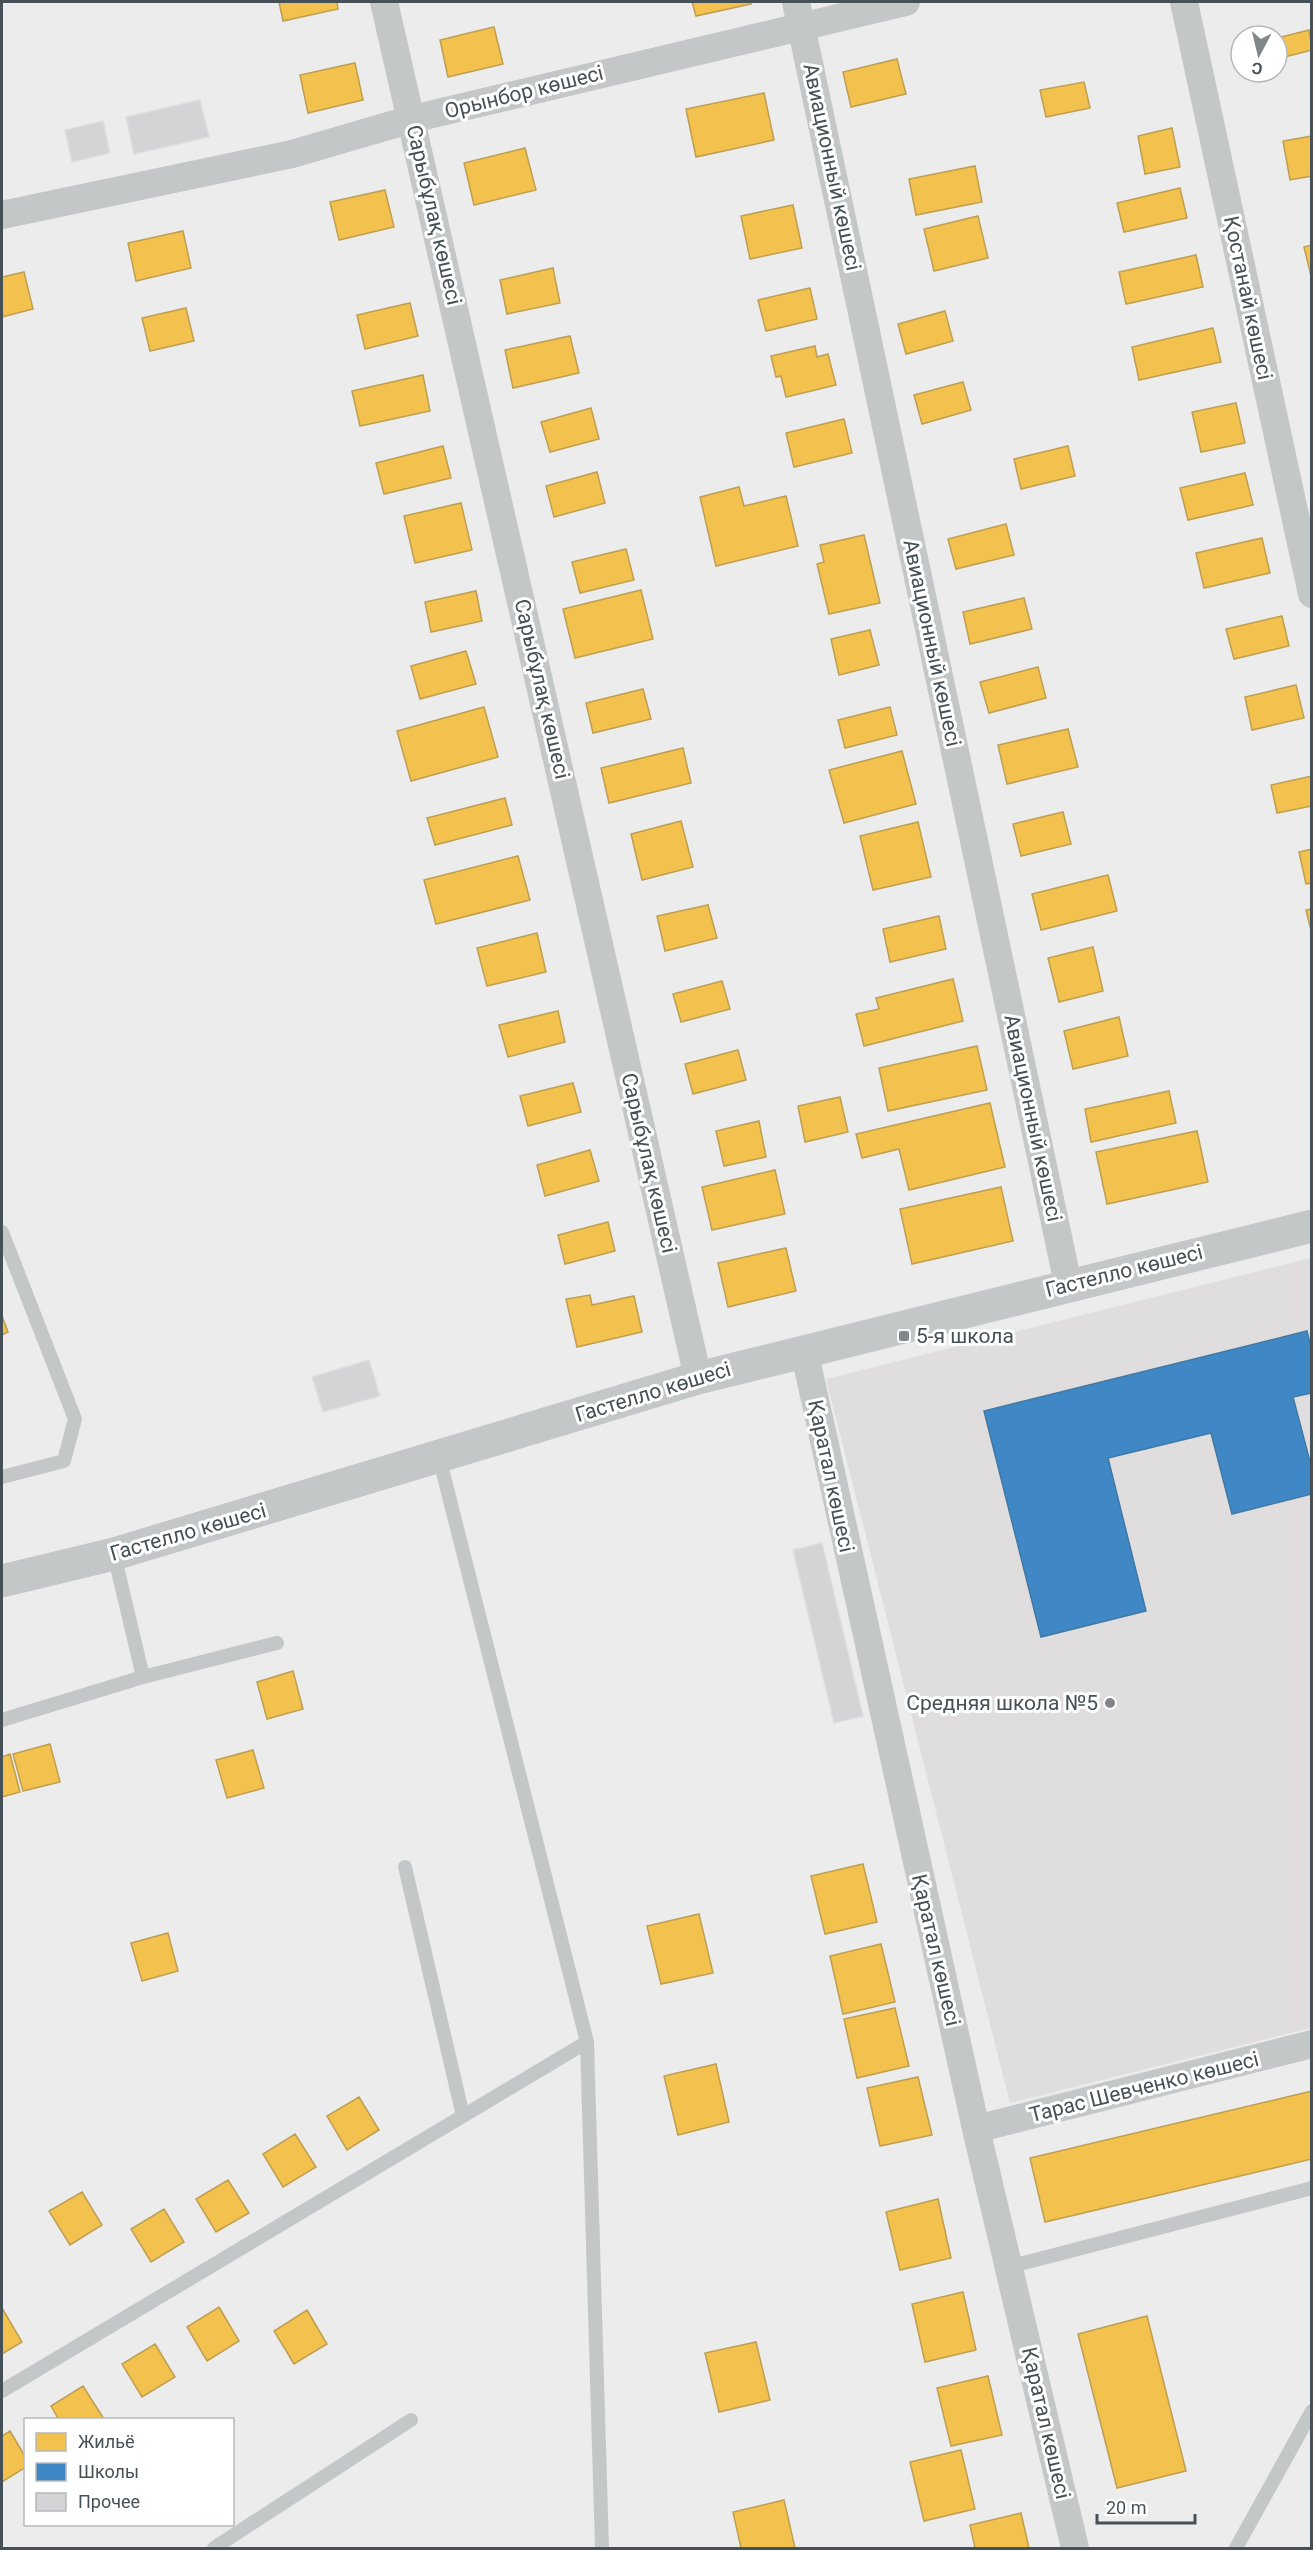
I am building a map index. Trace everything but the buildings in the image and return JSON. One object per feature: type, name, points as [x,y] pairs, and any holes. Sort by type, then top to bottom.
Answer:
[{"type":"street","name":"Сарыбұлақ көшесі","points":[[384,2],[698,1378]]},
{"type":"street","name":"Орынбор көшесі","points":[[2,215],[292,154],[799,13],[906,2]]},
{"type":"street","name":"Қостанай көшесі","points":[[1184,2],[1311,594]]},
{"type":"street","name":"Авиационный көшесі","points":[[799,13],[1068,1284]]},
{"type":"street","name":"Гастелло көшесі","points":[[2,1581],[114,1554],[698,1378],[1068,1284],[1311,1226]]},
{"type":"street","name":"Қаратал көшесі","points":[[804,1350],[976,2129],[1075,2548]]},
{"type":"street","name":"Тарас Шевченко көшесі","points":[[976,2129],[1311,2044]]},
{"type":"lane","points":[[2,1233],[75,1419],[64,1461],[2,1477]]},
{"type":"lane","points":[[439,1457],[587,2042],[603,2548]]},
{"type":"lane","points":[[114,1554],[143,1677]]},
{"type":"lane","points":[[2,1720],[143,1677],[277,1643]]},
{"type":"lane","points":[[405,1867],[463,2116]]},
{"type":"lane","points":[[2,2391],[587,2042]]},
{"type":"lane","points":[[1008,2266],[1311,2188]]},
{"type":"lane","points":[[1236,2548],[1311,2411]]},
{"type":"lane","points":[[213,2548],[411,2420]]},
{"type":"shaded area","name":"Средняя школа №5","points":[[1311,1258],[1311,2028],[1010,2103],[826,1379]]},
{"type":"place","name":"5-я школа","points":[[904,1336]]},
{"type":"place","name":"Средняя школа №5","points":[[1110,1703]]}]
